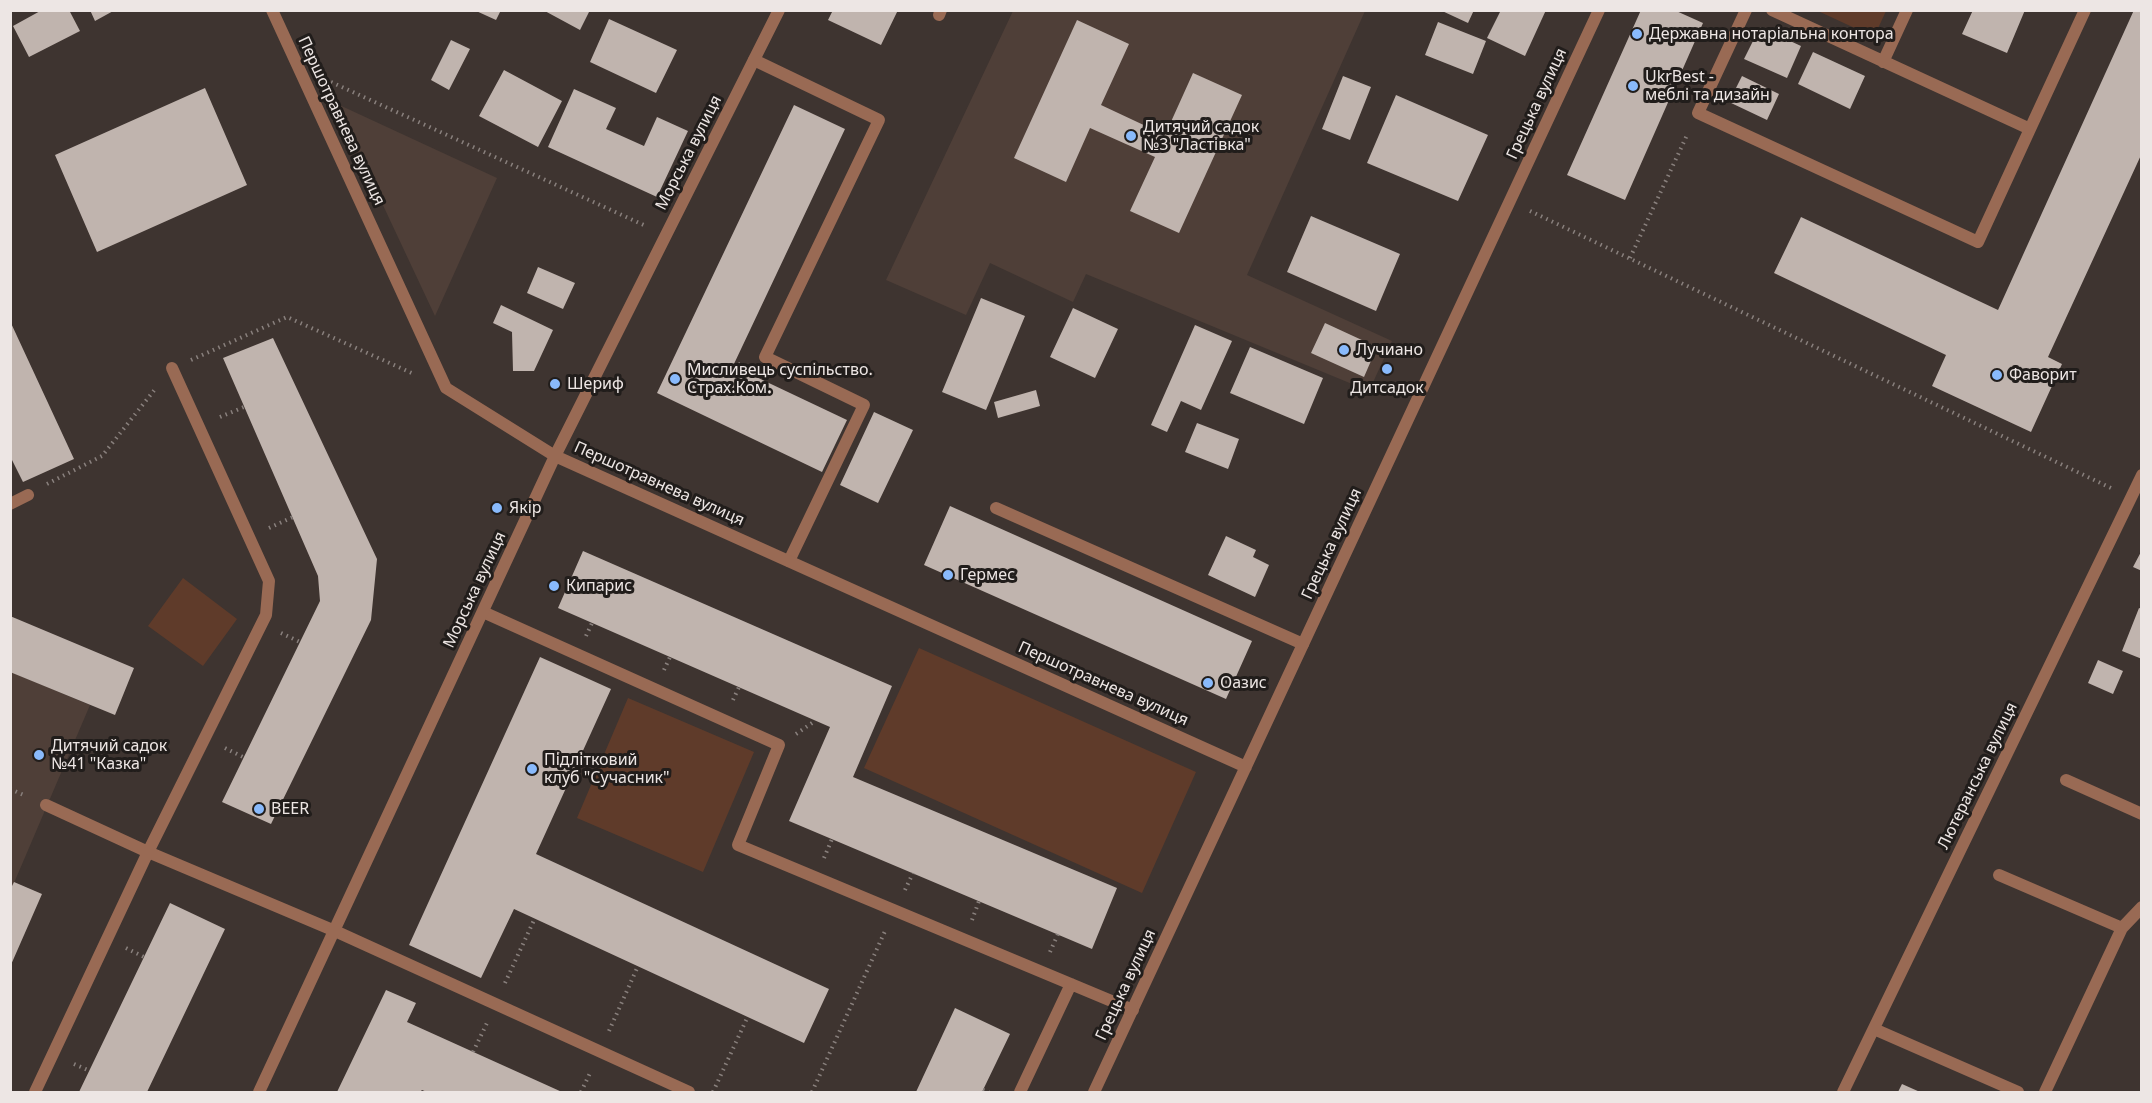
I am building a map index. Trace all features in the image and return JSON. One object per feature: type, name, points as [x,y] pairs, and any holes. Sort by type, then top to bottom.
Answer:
[{"type":"street","name":"Першотравнева вулиця","points":[[272,10],[446,388],[555,456],[1246,766]]},
{"type":"street","name":"Морська вулиця","points":[[259,1092],[555,456],[778,10]]},
{"type":"street","name":"Грецька вулиця","points":[[1094,1092],[1599,10]]},
{"type":"street","points":[[1746,10],[1698,113],[1978,242],[2085,10]]},
{"type":"street","points":[[1772,10],[2030,129]]},
{"type":"street","points":[[1883,62],[1907,10]]},
{"type":"street","points":[[754,60],[879,120],[765,357],[864,405],[789,561]]},
{"type":"street","points":[[35,1092],[148,852],[266,615],[269,581],[172,368]]},
{"type":"street","name":"Лютеранська вулиця","points":[[1844,1092],[2142,475]]},
{"type":"street","points":[[10,504],[28,495]]},
{"type":"street","points":[[996,508],[1303,644]]},
{"type":"street","points":[[483,612],[779,746],[738,845],[1133,1010]]},
{"type":"street","points":[[2066,780],[2142,814]]},
{"type":"street","points":[[46,805],[148,852],[335,931],[689,1092]]},
{"type":"street","points":[[2000,875],[2122,928]]},
{"type":"street","points":[[2045,1092],[2122,928],[2142,907]]},
{"type":"street","points":[[1020,1092],[1071,984]]},
{"type":"street","points":[[1874,1029],[2019,1092]]},
{"type":"path","points":[[298,66],[666,236]]},
{"type":"path","points":[[1630,258],[1698,113]]},
{"type":"path","points":[[1510,202],[2131,497]]},
{"type":"path","points":[[28,495],[102,456],[172,368],[287,317],[446,388]]},
{"type":"path","points":[[812,1092],[895,910]]},
{"type":"path","points":[[713,1092],[748,1017]]},
{"type":"path","points":[[983,1090],[989,1092]]},
{"type":"shaded area","name":"Дитячий садок №3 \"Ластівка\"","points":[[1013,11],[1365,11],[1247,275],[1392,341],[1369,391],[1086,274],[1073,302],[990,263],[966,315],[886,280]]},
{"type":"shaded area","points":[[1818,11],[1886,11],[1874,37]]},
{"type":"shaded area","points":[[335,103],[497,178],[435,316]]},
{"type":"shaded area","points":[[183,578],[237,619],[203,666],[148,626]]},
{"type":"shaded area","points":[[919,648],[1196,772],[1142,893],[864,768]]},
{"type":"shaded area","name":"Дитячий садок №41 \"Казка\"","points":[[11,672],[90,705],[11,890]]},
{"type":"shaded area","points":[[628,698],[754,752],[703,872],[577,818]]},
{"type":"building","points":[[42,10],[69,10],[80,31],[29,57],[13,26]]},
{"type":"building","points":[[90,10],[115,10],[95,21]]},
{"type":"building","points":[[474,10],[501,10],[496,20]]},
{"type":"building","points":[[543,10],[590,10],[580,30]]},
{"type":"building","points":[[833,10],[898,10],[881,45],[828,20]]},
{"type":"building","points":[[1440,10],[1474,10],[1468,23]]},
{"type":"building","points":[[1501,10],[1546,10],[1525,56],[1487,38]]},
{"type":"building","points":[[1641,10],[1674,10],[1703,23],[1625,200],[1567,175]]},
{"type":"building","points":[[1973,10],[2025,10],[2007,53],[1962,34]]},
{"type":"building","points":[[2134,10],[2142,10],[2142,153],[2048,357],[2062,364],[2031,432],[1932,386],[1946,355],[1774,273],[1801,217],[1998,310]]},
{"type":"building","points":[[609,19],[677,50],[656,93],[590,62]]},
{"type":"building","points":[[1077,20],[1129,44],[1101,105],[1165,135],[1193,73],[1242,95],[1179,233],[1130,211],[1155,157],[1090,128],[1066,182],[1014,158]]},
{"type":"building","points":[[1438,22],[1486,41],[1473,74],[1425,55]]},
{"type":"building","points":[[1760,27],[1801,46],[1787,78],[1744,59]]},
{"type":"building","points":[[451,40],[470,49],[449,90],[431,80]]},
{"type":"building","points":[[1813,52],[1865,76],[1850,109],[1798,84]]},
{"type":"building","points":[[504,70],[562,101],[538,147],[479,116]]},
{"type":"building","points":[[1343,76],[1371,87],[1350,140],[1322,129]]},
{"type":"building","points":[[1742,76],[1779,94],[1767,120],[1729,102]]},
{"type":"building","points":[[205,88],[247,185],[97,252],[55,155]]},
{"type":"building","points":[[574,89],[616,108],[606,129],[644,146],[657,117],[688,131],[657,197],[548,147]]},
{"type":"building","points":[[1396,95],[1488,135],[1458,201],[1367,163]]},
{"type":"building","points":[[794,105],[845,129],[733,366],[847,420],[822,472],[657,393]]},
{"type":"building","points":[[1311,216],[1400,254],[1376,311],[1287,272]]},
{"type":"building","points":[[538,267],[575,283],[563,309],[527,293]]},
{"type":"building","points":[[981,298],[1025,316],[986,410],[942,392]]},
{"type":"building","points":[[501,305],[553,330],[534,371],[513,371],[512,332],[493,323]]},
{"type":"building","points":[[1073,308],[1118,329],[1095,378],[1050,357]]},
{"type":"building","points":[[10,321],[74,459],[23,482],[10,456]]},
{"type":"building","name":"Лучиано","points":[[1325,323],[1377,347],[1364,377],[1311,353]]},
{"type":"building","points":[[1195,325],[1232,341],[1201,410],[1181,401],[1167,432],[1151,425]]},
{"type":"building","points":[[273,338],[377,559],[371,620],[271,824],[222,802],[320,601],[318,576],[223,358]]},
{"type":"building","points":[[1250,347],[1323,378],[1304,424],[1230,393]]},
{"type":"building","points":[[1036,390],[1040,406],[998,418],[994,402]]},
{"type":"building","points":[[874,412],[913,430],[878,503],[840,485]]},
{"type":"building","points":[[1197,423],[1239,439],[1228,469],[1185,452]]},
{"type":"building","points":[[950,506],[1252,641],[1226,699],[924,565]]},
{"type":"building","points":[[1226,536],[1256,550],[1253,557],[1269,565],[1255,597],[1208,575]]},
{"type":"building","points":[[2142,550],[2142,571],[2133,567]]},
{"type":"building","points":[[583,551],[892,686],[853,777],[1117,888],[1092,949],[789,821],[830,727],[558,608]]},
{"type":"building","points":[[2139,608],[2142,609],[2142,659],[2122,651]]},
{"type":"building","points":[[10,616],[134,668],[115,715],[10,672]]},
{"type":"building","points":[[540,657],[611,689],[536,854],[829,989],[804,1043],[514,909],[481,978],[409,945]]},
{"type":"building","points":[[2098,660],[2123,671],[2113,694],[2088,683]]},
{"type":"building","points":[[14,882],[42,894],[10,967],[10,890]]},
{"type":"building","points":[[170,903],[225,929],[147,1092],[79,1092]]},
{"type":"building","points":[[386,990],[416,1003],[407,1022],[562,1092],[427,1092],[422,1090],[420,1092],[337,1092]]},
{"type":"building","points":[[955,1008],[1010,1034],[982,1092],[916,1092]]},
{"type":"building","points":[[1902,1084],[1920,1092],[1898,1092]]},
{"type":"place","name":"Державна нотаріальна контора","points":[[1637,34]]},
{"type":"place","name":"UkrBest - меблі та дизайн","points":[[1633,86]]},
{"type":"place","name":"Дитячий садок №3 \"Ластівка\"","points":[[1131,136]]},
{"type":"place","name":"Лучиано","points":[[1344,350]]},
{"type":"place","name":"Дитсадок","points":[[1387,369]]},
{"type":"place","name":"Фаворит","points":[[1997,375]]},
{"type":"place","name":"Мисливець суспільство. Страх.Ком.","points":[[675,379]]},
{"type":"place","name":"Шериф","points":[[555,384]]},
{"type":"place","name":"Якір","points":[[497,508]]},
{"type":"place","name":"Гермес","points":[[948,575]]},
{"type":"place","name":"Кипарис","points":[[554,586]]},
{"type":"place","name":"Оазис","points":[[1208,683]]},
{"type":"place","name":"Дитячий садок №41 \"Казка\"","points":[[39,755]]},
{"type":"place","name":"Підлітковий клуб \"Сучасник\"","points":[[532,769]]},
{"type":"place","name":"BEER","points":[[259,809]]}]
